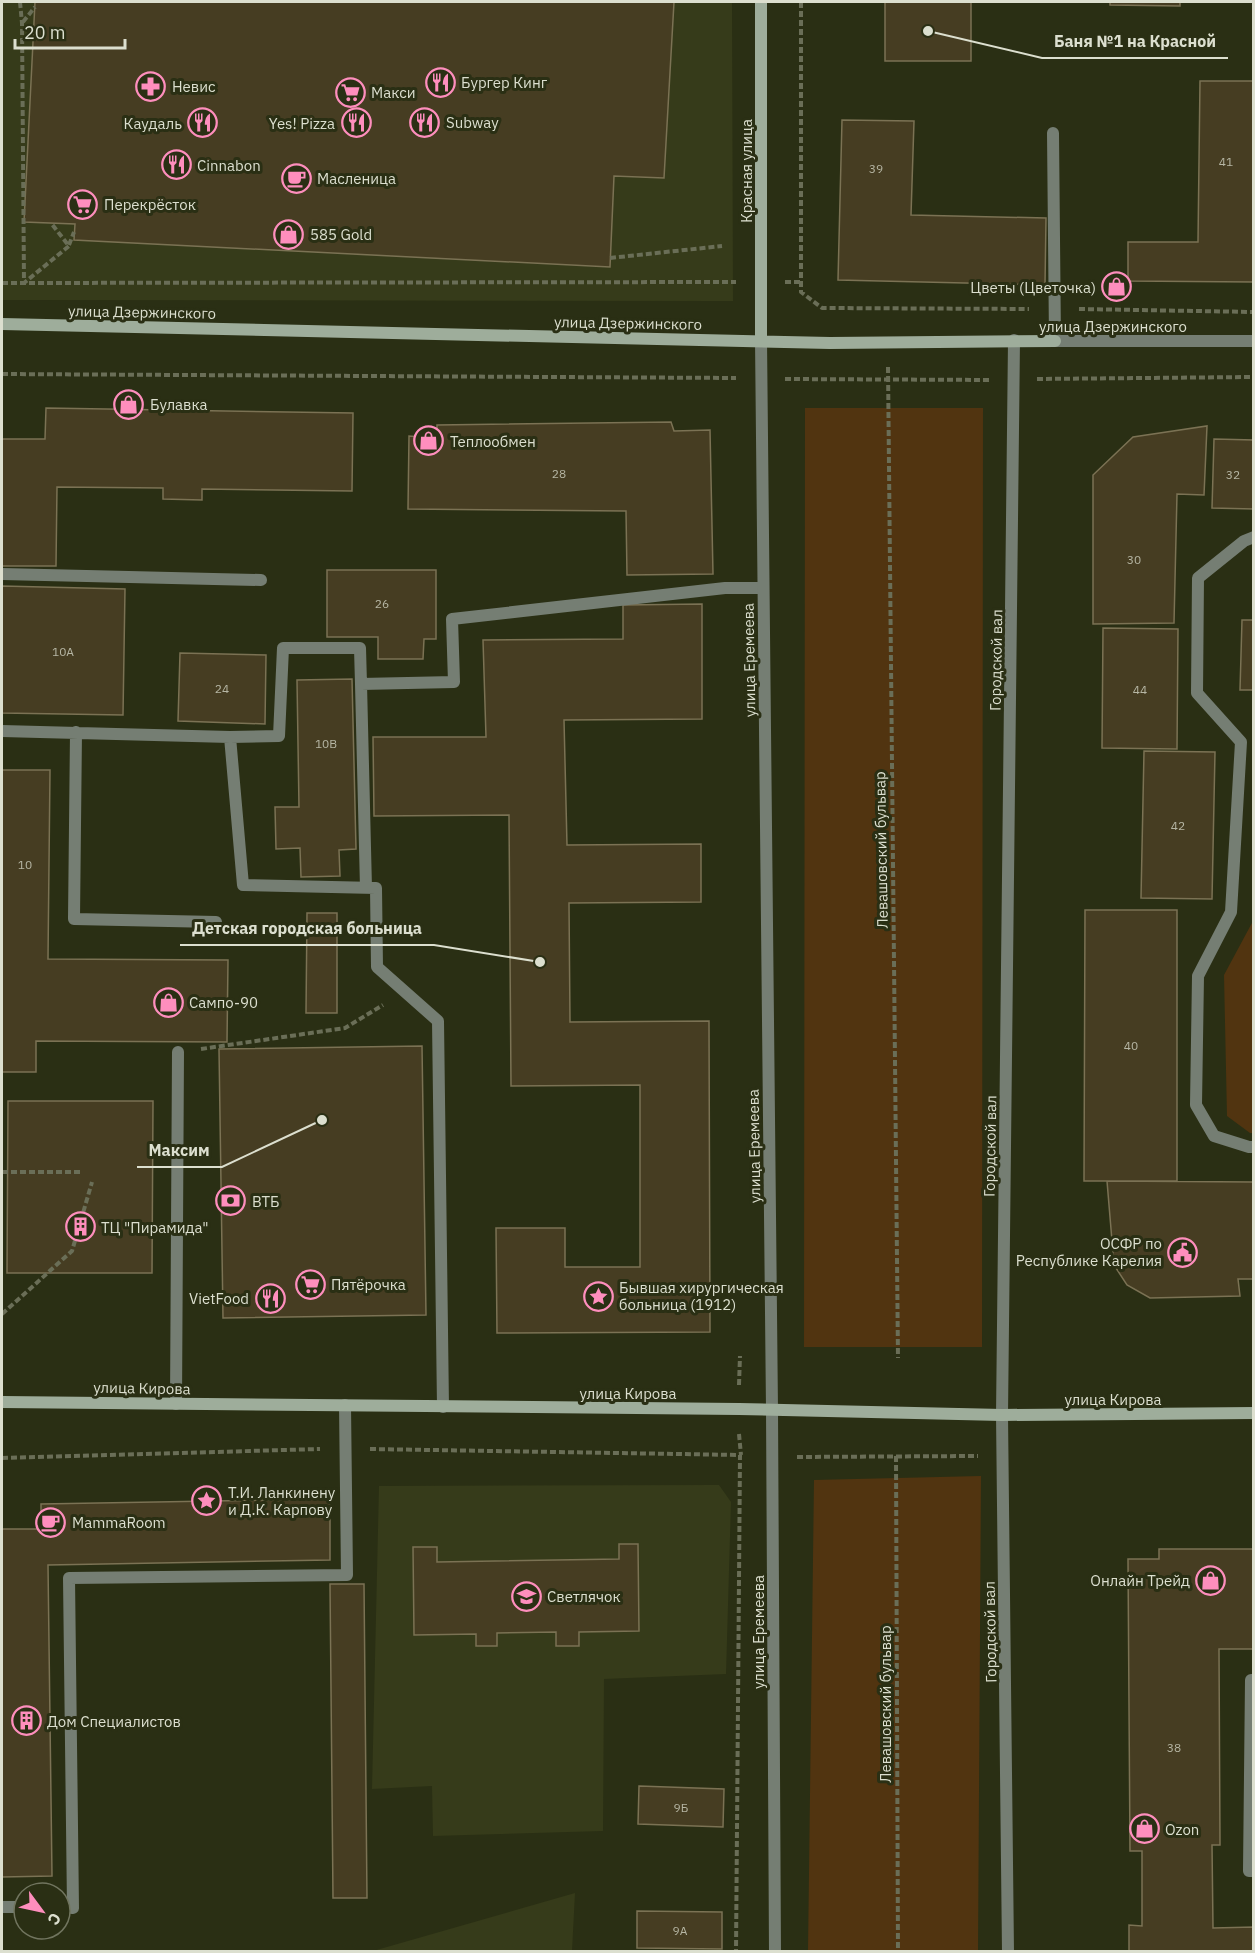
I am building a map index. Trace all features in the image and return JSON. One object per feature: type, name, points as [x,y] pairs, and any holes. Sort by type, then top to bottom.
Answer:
[{"type":"street","name":"Красная улица","points":[[761,2],[761,340]]},
{"type":"street","points":[[1053,133],[1055,341]]},
{"type":"street","name":"улица Дзержинского","points":[[2,324],[830,343],[1014,340],[1254,341]]},
{"type":"street","name":"улица Еремеева","points":[[761,340],[775,1952]]},
{"type":"street","name":"Городской вал","points":[[1008,1952],[1002,1415],[1014,340]]},
{"type":"street","points":[[1254,537],[1244,541],[1198,578],[1197,693],[1242,742],[1231,912],[1198,976],[1196,1105],[1214,1136],[1249,1148],[1254,1147]]},
{"type":"street","points":[[2,574],[261,580]]},
{"type":"street","points":[[361,684],[454,682],[452,619],[714,589],[763,588]]},
{"type":"street","points":[[2,731],[230,737],[279,736],[283,648],[360,648],[366,888]]},
{"type":"street","points":[[76,732],[74,919],[216,922]]},
{"type":"street","points":[[230,737],[243,885],[376,888],[377,967],[438,1021],[443,1407]]},
{"type":"street","points":[[176,1404],[178,1052]]},
{"type":"street","name":"улица Кирова","points":[[2,1402],[739,1409],[1002,1415],[1254,1413]]},
{"type":"street","points":[[72,1908],[69,1578],[347,1575],[345,1405]]},
{"type":"street","points":[[1254,1680],[1251,1680],[1249,1860],[1249,1871],[1254,1871]]},
{"type":"path","points":[[20,2],[24,283]]},
{"type":"path","points":[[801,2],[801,292],[822,308],[1254,312]]},
{"type":"path","points":[[22,23],[34,7]]},
{"type":"path","points":[[51,223],[69,246]]},
{"type":"path","points":[[24,283],[69,246],[74,232]]},
{"type":"path","points":[[610,258],[722,246]]},
{"type":"path","points":[[2,283],[801,282]]},
{"type":"path","name":"Левашовский бульвар","points":[[888,342],[898,1358]]},
{"type":"path","points":[[2,374],[1014,380],[1254,377]]},
{"type":"path","points":[[178,1052],[345,1028],[404,991]]},
{"type":"path","points":[[2,1172],[80,1172]]},
{"type":"path","points":[[2,1314],[72,1251],[92,1182]]},
{"type":"path","points":[[736,1952],[740,1356]]},
{"type":"path","points":[[2,1458],[346,1449],[772,1457],[1003,1456]]},
{"type":"path","name":"Левашовский бульвар","points":[[896,1456],[898,1952]]},
{"type":"shaded area","name":"Макси","points":[[2,2],[732,2],[733,301],[2,300]]},
{"type":"shaded area","points":[[805,408],[983,408],[982,1347],[804,1347]]},
{"type":"shaded area","points":[[1253,921],[1254,1133],[1250,1133],[1227,1116],[1224,975]]},
{"type":"shaded area","points":[[981,1476],[978,1951],[808,1951],[814,1480]]},
{"type":"shaded area","points":[[719,1485],[731,1502],[726,1674],[604,1679],[603,1831],[433,1836],[432,1786],[372,1789],[379,1486]]},
{"type":"shaded area","points":[[575,1893],[572,1951],[373,1951]]},
{"type":"building","name":"Макси","points":[[35,2],[674,2],[664,178],[614,176],[610,267],[74,240],[75,224],[24,222]]},
{"type":"building","points":[[885,2],[971,2],[971,61],[885,61]]},
{"type":"building","points":[[1110,2],[1180,2],[1180,6],[1110,5]]},
{"type":"building","points":[[1200,81],[1254,81],[1254,282],[1128,281],[1128,242],[1198,242]]},
{"type":"building","points":[[842,120],[914,121],[911,215],[1046,218],[1045,285],[838,280]]},
{"type":"building","points":[[46,408],[353,413],[352,491],[202,489],[202,500],[163,499],[163,488],[57,487],[56,566],[2,566],[2,439],[45,439]]},
{"type":"building","points":[[671,422],[674,431],[710,430],[713,574],[627,575],[626,511],[408,509],[409,436],[437,438],[437,425]]},
{"type":"building","points":[[1207,426],[1204,495],[1177,494],[1174,623],[1093,624],[1093,475],[1133,437]]},
{"type":"building","points":[[1214,439],[1254,440],[1254,509],[1212,508]]},
{"type":"building","points":[[327,570],[436,570],[436,639],[424,639],[423,659],[378,659],[378,637],[327,637]]},
{"type":"building","points":[[2,586],[125,589],[123,715],[2,713]]},
{"type":"building","points":[[702,604],[702,719],[564,720],[567,845],[701,844],[701,902],[569,903],[570,1022],[709,1021],[710,1332],[497,1333],[496,1228],[565,1228],[565,1267],[640,1267],[640,1085],[511,1086],[509,815],[374,816],[373,737],[486,737],[483,640],[623,639],[623,605]]},
{"type":"building","points":[[1242,620],[1254,620],[1254,690],[1240,690]]},
{"type":"building","points":[[1103,628],[1178,629],[1177,749],[1102,748]]},
{"type":"building","points":[[180,653],[266,655],[265,724],[178,721]]},
{"type":"building","points":[[352,679],[356,849],[339,850],[340,876],[301,877],[300,848],[276,849],[275,807],[299,807],[297,680]]},
{"type":"building","points":[[1144,751],[1215,752],[1212,899],[1141,898]]},
{"type":"building","points":[[2,770],[50,770],[48,959],[228,960],[227,1042],[36,1041],[36,1072],[2,1072]]},
{"type":"building","points":[[1085,910],[1177,910],[1177,1181],[1084,1181]]},
{"type":"building","points":[[307,913],[337,913],[337,1013],[306,1013]]},
{"type":"building","points":[[422,1046],[426,1315],[223,1318],[219,1049]]},
{"type":"building","name":"ТЦ \"Пирамида\"","points":[[8,1101],[153,1101],[152,1273],[7,1273]]},
{"type":"building","name":"ОСФР по Республике Карелия","points":[[1107,1181],[1254,1182],[1254,1279],[1238,1279],[1240,1296],[1150,1298],[1127,1285],[1114,1265]]},
{"type":"building","name":"Дом Специалистов","points":[[330,1499],[330,1560],[48,1565],[52,1876],[2,1877],[2,1529],[41,1529],[41,1504]]},
{"type":"building","name":"Светлячок","points":[[619,1544],[638,1544],[639,1631],[579,1632],[579,1646],[556,1646],[556,1632],[497,1633],[497,1646],[476,1646],[476,1634],[414,1635],[413,1547],[437,1547],[437,1562],[619,1559]]},
{"type":"building","points":[[1159,1549],[1254,1549],[1254,1649],[1219,1649],[1220,1845],[1212,1845],[1213,1928],[1254,1927],[1254,1952],[1129,1952],[1129,1925],[1142,1926],[1142,1851],[1130,1851],[1128,1559],[1159,1559]]},
{"type":"building","points":[[330,1584],[364,1584],[367,1898],[333,1898]]},
{"type":"building","points":[[639,1786],[724,1789],[723,1827],[638,1824]]},
{"type":"building","points":[[637,1911],[722,1912],[722,1949],[637,1948]]},
{"type":"place","name":"Баня №1 на Красной","points":[[928,31]]},
{"type":"place","name":"Бургер Кинг","points":[[440,82]]},
{"type":"place","name":"Невис","points":[[151,86]]},
{"type":"place","name":"Макси","points":[[350,92]]},
{"type":"place","name":"Subway","points":[[425,122]]},
{"type":"place","name":"Каудаль","points":[[203,123]]},
{"type":"place","name":"Yes! Pizza","points":[[356,123]]},
{"type":"place","name":"Cinnabon","points":[[176,165]]},
{"type":"place","name":"Масленица","points":[[296,178]]},
{"type":"place","name":"Перекрёсток","points":[[83,204]]},
{"type":"place","name":"585 Gold","points":[[289,234]]},
{"type":"place","name":"Цветы (Цветочка)","points":[[1117,287]]},
{"type":"place","name":"Булавка","points":[[129,404]]},
{"type":"place","name":"Теплообмен","points":[[429,441]]},
{"type":"place","name":"Детская городская больница","points":[[540,962]]},
{"type":"place","name":"Сампо-90","points":[[168,1002]]},
{"type":"place","name":"Максим","points":[[322,1120]]},
{"type":"place","name":"ВТБ","points":[[231,1201]]},
{"type":"place","name":"ТЦ \"Пирамида\"","points":[[80,1227]]},
{"type":"place","name":"ОСФР по Республике Карелия","points":[[1183,1252]]},
{"type":"place","name":"Пятёрочка","points":[[310,1284]]},
{"type":"place","name":"Бывшая хирургическая больница (1912)","points":[[598,1296]]},
{"type":"place","name":"VietFood","points":[[270,1298]]},
{"type":"place","name":"Т.И. Ланкинену и Д.К. Карпову","points":[[207,1501]]},
{"type":"place","name":"MammaRoom","points":[[51,1522]]},
{"type":"place","name":"Онлайн Трейд","points":[[1211,1580]]},
{"type":"place","name":"Светлячок","points":[[526,1596]]},
{"type":"place","name":"Дом Специалистов","points":[[26,1721]]},
{"type":"place","name":"Ozon","points":[[1144,1829]]}]
